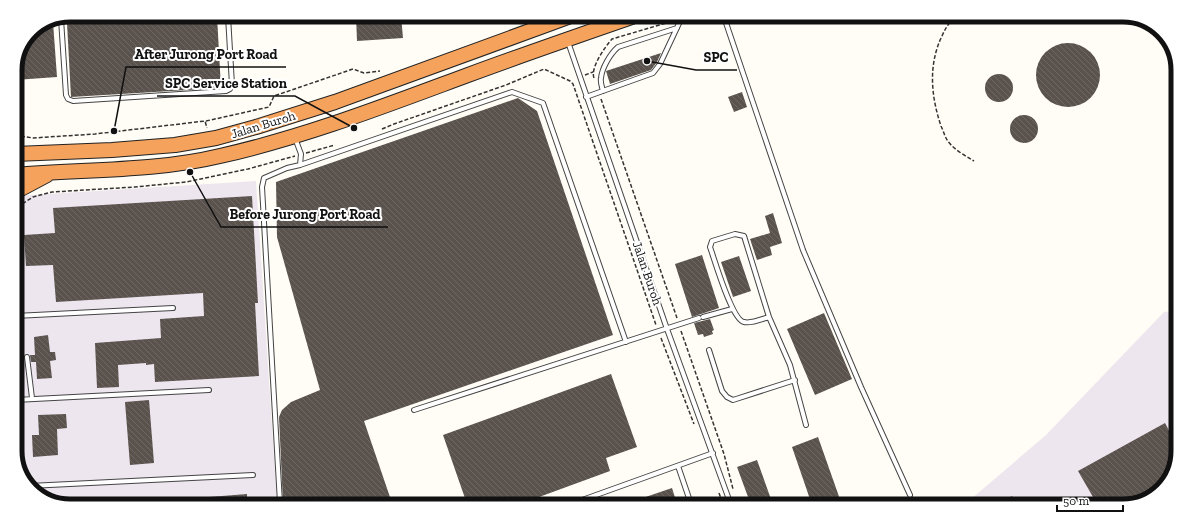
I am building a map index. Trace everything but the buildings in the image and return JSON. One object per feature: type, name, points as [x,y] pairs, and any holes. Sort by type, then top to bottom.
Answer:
[{"type":"highway","name":"Jalan Buroh","points":[[22,151],[136,148],[175,145],[211,139],[256,127],[335,102],[537,22]]},
{"type":"highway","name":"Jalan Buroh","points":[[22,174],[137,169],[219,157],[348,118],[618,22]]},
{"type":"highway","points":[[22,188],[53,172]]},
{"type":"lane","points":[[60,23],[66,95],[68,99],[73,101],[226,91],[230,89],[232,85],[228,22]]},
{"type":"lane","points":[[586,97],[653,74],[660,64],[680,22]]},
{"type":"lane","points":[[725,22],[803,250],[861,387],[910,495]]},
{"type":"lane","points":[[601,92],[601,77],[612,52],[618,47],[677,28]]},
{"type":"lane","name":"Jalan Buroh","points":[[567,40],[667,329],[729,499]]},
{"type":"lane","points":[[280,499],[262,182],[264,178],[287,168],[300,165],[512,92],[543,103],[626,342]]},
{"type":"lane","points":[[294,135],[301,154],[300,165]]},
{"type":"lane","points":[[769,317],[748,322],[740,320],[732,309],[710,247],[712,241],[735,234],[744,236],[769,317],[795,380],[806,425]]},
{"type":"lane","points":[[22,316],[173,308]]},
{"type":"lane","points":[[414,410],[732,309]]},
{"type":"lane","points":[[709,350],[722,391],[727,397],[733,400],[795,380]]},
{"type":"lane","points":[[26,357],[32,398]]},
{"type":"lane","points":[[22,399],[209,390]]},
{"type":"lane","points":[[585,499],[713,453]]},
{"type":"lane","points":[[678,466],[689,499]]},
{"type":"lane","points":[[37,486],[253,475]]},
{"type":"path","points":[[669,22],[612,39],[608,43],[592,74],[601,92],[724,454],[733,490]]},
{"type":"path","points":[[950,22],[937,47],[932,64],[932,82],[937,113],[946,138],[954,147],[974,162]]},
{"type":"path","points":[[22,136],[33,138],[95,134],[205,121],[269,107],[274,96],[353,69],[364,73],[380,71]]},
{"type":"path","points":[[506,85],[544,69],[573,84],[658,332],[695,426]]},
{"type":"path","points":[[205,121],[211,139]]},
{"type":"path","points":[[718,490],[721,499]]},
{"type":"shaded area","points":[[256,181],[277,499],[70,499],[60,498],[46,493],[30,478],[23,461],[22,454],[22,196]]},
{"type":"shaded area","points":[[1171,311],[1171,451],[1167,470],[1159,482],[1138,496],[1130,499],[971,499],[1046,435],[1164,312]]},
{"type":"place","name":"SPC","points":[[647,61]]},
{"type":"place","name":"SPC Service Station","points":[[354,128]]},
{"type":"place","name":"After Jurong Port Road","points":[[114,131]]},
{"type":"place","name":"Before Jurong Port Road","points":[[190,172]]}]
